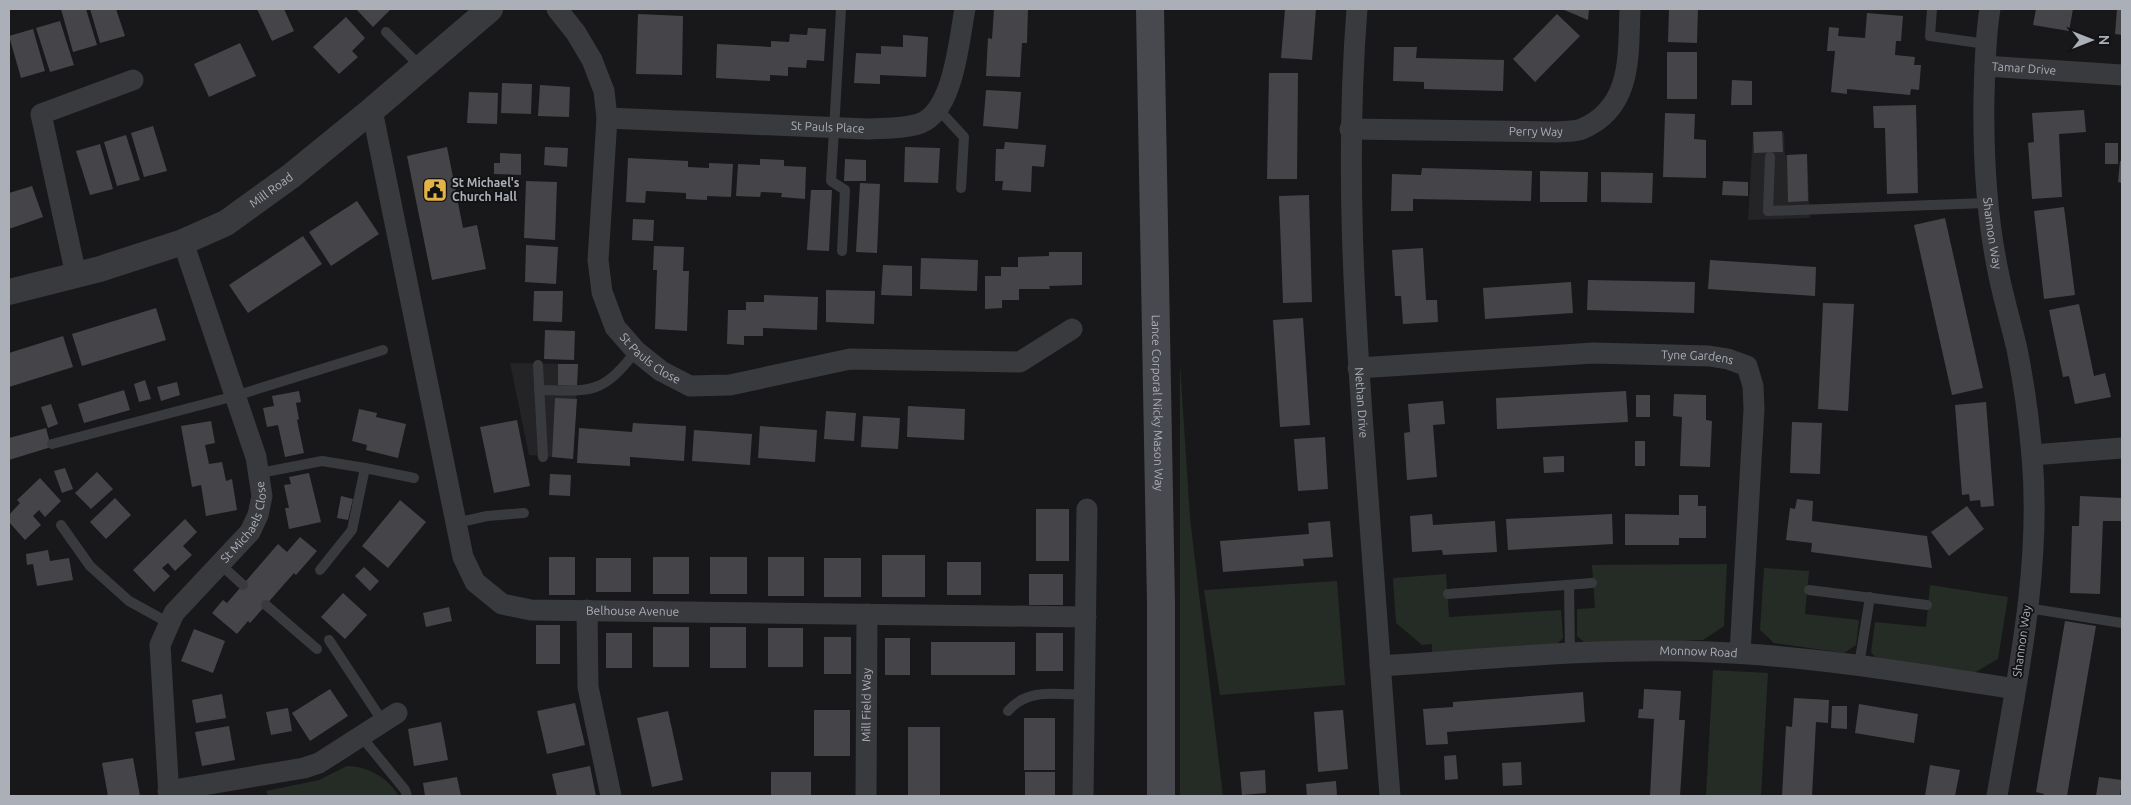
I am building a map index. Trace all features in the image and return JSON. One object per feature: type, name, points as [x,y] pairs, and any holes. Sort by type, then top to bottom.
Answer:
[{"type":"main road","name":"Lance Corporal Nicky Mason Way","points":[[1150,9],[1161,603],[1161,796]]},
{"type":"street","name":"Mill Road","points":[[9,292],[76,275],[183,242],[226,223],[290,176],[372,110],[490,9]]},
{"type":"street","name":"St Pauls Close","points":[[556,9],[576,33],[592,60],[604,91],[607,118],[598,260],[602,292],[615,327],[636,351],[661,371],[690,386],[730,385],[850,359],[1020,362],[1072,329]]},
{"type":"street","points":[[939,110],[950,84],[965,9]]},
{"type":"street","name":"Nethan Drive","points":[[1357,9],[1350,129],[1353,261],[1358,368],[1390,796]]},
{"type":"street","name":"Perry Way","points":[[1350,129],[1556,132],[1581,129],[1604,116],[1622,91],[1628,65],[1630,9]]},
{"type":"street","name":"Shannon Way","points":[[1990,9],[1986,44],[1983,146],[1986,203],[1998,272],[2026,403],[2035,498],[2034,550],[2027,608],[1997,796]]},
{"type":"street","name":"Tamar Drive","points":[[1985,66],[2122,76]]},
{"type":"street","points":[[76,275],[41,114],[133,80]]},
{"type":"street","points":[[372,110],[463,557],[476,582],[502,604],[531,610],[587,610]]},
{"type":"street","name":"St Pauls Place","points":[[607,118],[868,130],[923,123],[939,110]]},
{"type":"street","name":"St Michaels Close","points":[[183,242],[260,473],[262,496],[258,515],[250,532],[174,613],[160,645],[168,794],[304,768],[319,763],[390,717]]},
{"type":"street","name":"Tyne Gardens","points":[[1358,368],[1593,353],[1709,356],[1728,359],[1747,366],[1753,386],[1754,409],[1740,653]]},
{"type":"street","points":[[2032,454],[2122,448]]},
{"type":"street","points":[[1083,796],[1087,509]]},
{"type":"street","name":"Belhouse Avenue","points":[[611,796],[588,687],[587,610],[1086,617]]},
{"type":"street","name":"Mill Field Way","points":[[866,796],[867,614]]},
{"type":"street","name":"Monnow Road","points":[[1380,666],[1640,650],[1740,653],[1859,665],[2015,689]]},
{"type":"lane","points":[[841,9],[831,181],[845,190],[842,251]]},
{"type":"lane","points":[[1932,9],[1930,36],[1986,44]]},
{"type":"lane","points":[[386,32],[422,68]]},
{"type":"lane","points":[[939,110],[964,137],[962,188]]},
{"type":"lane","points":[[1770,157],[1768,211],[1986,203]]},
{"type":"lane","points":[[52,444],[235,396],[383,350]]},
{"type":"lane","points":[[539,390],[584,391],[602,386],[619,373],[636,351]]},
{"type":"lane","points":[[538,365],[543,457]]},
{"type":"lane","points":[[260,473],[322,461],[414,478]]},
{"type":"lane","points":[[320,570],[352,530],[365,468]]},
{"type":"lane","points":[[456,523],[487,516],[524,512]]},
{"type":"lane","points":[[61,525],[96,572],[129,601],[169,623]]},
{"type":"lane","points":[[220,564],[243,585]]},
{"type":"lane","points":[[1448,594],[1592,583]]},
{"type":"lane","points":[[1569,585],[1570,653]]},
{"type":"lane","points":[[1809,590],[1928,605]]},
{"type":"lane","points":[[1859,665],[1870,597]]},
{"type":"lane","points":[[266,605],[317,649]]},
{"type":"lane","points":[[2027,608],[2122,623]]},
{"type":"lane","points":[[329,640],[390,717]]},
{"type":"lane","points":[[1008,711],[1015,703],[1028,695],[1041,693],[1084,695]]},
{"type":"lane","points":[[361,736],[405,790],[407,796]]},
{"type":"shaded area","points":[[1784,132],[1785,155],[1807,154],[1810,218],[1748,220],[1753,133]]},
{"type":"shaded area","points":[[510,363],[578,364],[573,459],[529,455]]},
{"type":"shaded area","points":[[1180,364],[1190,518],[1223,796],[1180,796]]},
{"type":"shaded area","points":[[1727,564],[1724,626],[1703,640],[1584,642],[1577,636],[1577,609],[1595,608],[1592,565]]},
{"type":"shaded area","points":[[1764,568],[1809,571],[1805,614],[1859,620],[1856,645],[1844,653],[1774,643],[1760,630]]},
{"type":"shaded area","points":[[1446,574],[1449,617],[1561,610],[1563,638],[1557,644],[1432,653],[1432,644],[1422,645],[1396,623],[1393,578]]},
{"type":"shaded area","points":[[1337,581],[1345,685],[1220,695],[1204,590]]},
{"type":"shaded area","points":[[1930,585],[2008,597],[1998,659],[1974,673],[1875,657],[1871,652],[1875,622],[1926,627]]},
{"type":"shaded area","points":[[1713,670],[1768,673],[1761,796],[1706,796]]},
{"type":"shaded area","points":[[347,766],[362,768],[377,774],[399,796],[268,796],[266,791],[319,780]]},
{"type":"building","points":[[61,9],[86,9],[97,45],[73,52]]},
{"type":"building","points":[[90,9],[116,9],[125,36],[100,43]]},
{"type":"building","points":[[257,9],[284,9],[294,31],[272,41]]},
{"type":"building","points":[[356,9],[391,9],[373,27]]},
{"type":"building","points":[[994,9],[1028,9],[1027,43],[1022,43],[1020,77],[986,76],[988,38],[992,39]]},
{"type":"building","points":[[1285,9],[1316,9],[1312,60],[1281,58]]},
{"type":"building","points":[[1562,9],[1589,9],[1588,20]]},
{"type":"building","points":[[1669,9],[1698,9],[1697,43],[1668,42]]},
{"type":"building","points":[[2036,9],[2073,9],[2069,31],[2033,25]]},
{"type":"building","points":[[2117,9],[2122,9],[2122,35],[2115,34]]},
{"type":"building","points":[[1867,13],[1903,16],[1901,41],[1896,41],[1895,55],[1915,57],[1914,65],[1921,65],[1919,90],[1911,89],[1910,95],[1847,89],[1847,94],[1831,92],[1835,51],[1827,51],[1829,27],[1839,28],[1838,36],[1865,38]]},
{"type":"building","points":[[638,14],[683,16],[682,75],[636,74]]},
{"type":"building","points":[[1557,14],[1580,36],[1535,82],[1513,59]]},
{"type":"building","points":[[346,17],[365,38],[352,51],[358,57],[339,74],[313,47]]},
{"type":"building","points":[[60,21],[74,65],[50,72],[36,28]]},
{"type":"building","points":[[808,28],[826,29],[824,61],[807,60],[806,68],[788,67],[788,76],[770,75],[770,81],[716,78],[717,44],[771,47],[771,41],[789,42],[790,34],[807,35]]},
{"type":"building","points":[[33,29],[45,71],[21,78],[9,36]]},
{"type":"building","points":[[903,35],[928,37],[926,77],[880,75],[880,84],[854,83],[856,53],[881,54],[881,46],[903,47]]},
{"type":"building","points":[[240,43],[256,76],[209,97],[194,64]]},
{"type":"building","points":[[1394,47],[1417,47],[1416,58],[1504,60],[1503,91],[1424,89],[1424,82],[1393,81]]},
{"type":"building","points":[[1667,52],[1697,52],[1697,99],[1667,99]]},
{"type":"building","points":[[1269,73],[1298,73],[1297,179],[1267,179]]},
{"type":"building","points":[[1732,80],[1752,81],[1752,105],[1731,105]]},
{"type":"building","points":[[502,83],[532,84],[531,114],[501,113]]},
{"type":"building","points":[[540,85],[570,87],[569,117],[538,116]]},
{"type":"building","points":[[986,90],[1021,92],[1018,129],[983,126]]},
{"type":"building","points":[[469,92],[498,93],[497,124],[467,123]]},
{"type":"building","points":[[1916,105],[1918,193],[1887,194],[1885,128],[1874,128],[1873,106]]},
{"type":"building","points":[[2084,110],[2086,132],[2059,134],[2062,197],[2032,199],[2028,143],[2034,142],[2032,113]]},
{"type":"building","points":[[1665,113],[1695,114],[1694,139],[1706,140],[1706,178],[1663,177]]},
{"type":"building","points":[[153,126],[167,171],[144,177],[131,133]]},
{"type":"building","points":[[1782,131],[1783,152],[1754,153],[1753,132]]},
{"type":"building","points":[[126,135],[140,180],[117,186],[104,142]]},
{"type":"building","points":[[1005,142],[1046,145],[1044,167],[1032,166],[1031,192],[1002,190],[1003,181],[995,181],[996,149],[1004,149]]},
{"type":"building","points":[[2105,143],[2118,143],[2118,164],[2105,164]]},
{"type":"building","points":[[100,144],[113,189],[90,195],[76,151]]},
{"type":"building","name":"St Michael's Church Hall","points":[[447,147],[463,228],[477,225],[486,269],[432,280],[407,156]]},
{"type":"building","points":[[545,147],[568,148],[567,167],[544,165]]},
{"type":"building","points":[[905,147],[940,148],[938,183],[904,182]]},
{"type":"building","points":[[500,153],[521,154],[521,175],[494,174],[494,163],[500,163]]},
{"type":"building","points":[[1807,154],[1808,201],[1788,202],[1787,155]]},
{"type":"building","points":[[628,158],[688,161],[688,167],[709,168],[709,163],[733,164],[731,197],[707,196],[707,200],[686,199],[686,193],[646,191],[645,203],[626,202]]},
{"type":"building","points":[[760,159],[784,160],[784,166],[806,167],[805,199],[781,197],[782,193],[761,192],[760,197],[736,196],[738,164],[760,165]]},
{"type":"building","points":[[845,159],[866,160],[866,181],[844,181]]},
{"type":"building","points":[[2120,161],[2122,161],[2122,183],[2118,182]]},
{"type":"building","points":[[1422,168],[1532,171],[1531,201],[1413,199],[1413,211],[1391,211],[1392,174],[1421,175]]},
{"type":"building","points":[[1540,171],[1588,172],[1587,202],[1540,202]]},
{"type":"building","points":[[1601,172],[1653,173],[1652,203],[1601,202]]},
{"type":"building","points":[[526,181],[557,182],[555,240],[524,238]]},
{"type":"building","points":[[1723,181],[1748,182],[1748,196],[1722,195]]},
{"type":"building","points":[[860,183],[880,184],[877,253],[856,252]]},
{"type":"building","points":[[32,186],[43,217],[9,229],[9,193]]},
{"type":"building","points":[[811,190],[832,190],[829,251],[807,250]]},
{"type":"building","points":[[1309,195],[1312,302],[1283,303],[1279,196]]},
{"type":"building","points":[[357,201],[379,234],[331,266],[309,232]]},
{"type":"building","points":[[2064,207],[2075,295],[2044,299],[2034,211]]},
{"type":"building","points":[[1945,218],[1983,388],[1952,395],[1914,225]]},
{"type":"building","points":[[633,219],[654,220],[653,241],[632,240]]},
{"type":"building","points":[[303,236],[322,264],[248,313],[229,285]]},
{"type":"building","points":[[526,245],[558,247],[556,284],[525,282]]},
{"type":"building","points":[[654,246],[684,247],[683,271],[689,271],[687,331],[655,329],[657,270],[653,270]]},
{"type":"building","points":[[1423,248],[1426,300],[1437,300],[1438,322],[1403,324],[1401,296],[1395,296],[1392,250]]},
{"type":"building","points":[[1049,252],[1082,252],[1082,285],[1049,286],[1050,289],[1019,289],[1019,300],[1002,300],[1002,308],[985,309],[985,276],[1001,276],[1001,267],[1018,267],[1018,257],[1049,256]]},
{"type":"building","points":[[921,258],[978,260],[977,291],[920,289]]},
{"type":"building","points":[[1710,260],[1816,267],[1815,296],[1708,289]]},
{"type":"building","points":[[883,265],[912,266],[912,296],[881,295]]},
{"type":"building","points":[[1588,280],[1695,282],[1694,313],[1587,310]]},
{"type":"building","points":[[1571,282],[1573,313],[1485,319],[1483,288]]},
{"type":"building","points":[[826,290],[875,291],[874,324],[826,322]]},
{"type":"building","points":[[534,291],[563,291],[562,322],[533,321]]},
{"type":"building","points":[[764,295],[818,297],[817,330],[763,328],[763,336],[744,336],[744,345],[727,344],[728,310],[746,310],[746,302],[764,302]]},
{"type":"building","points":[[1823,303],[1854,304],[1848,411],[1818,409]]},
{"type":"building","points":[[2079,304],[2094,376],[2105,373],[2111,397],[2075,404],[2069,376],[2063,377],[2049,310]]},
{"type":"building","points":[[156,308],[166,340],[82,366],[72,334]]},
{"type":"building","points":[[1303,318],[1310,425],[1280,427],[1273,320]]},
{"type":"building","points":[[545,330],[575,331],[574,360],[544,359]]},
{"type":"building","points":[[63,336],[73,367],[9,387],[9,353]]},
{"type":"building","points":[[558,364],[578,364],[577,386],[558,385]]},
{"type":"building","points":[[145,380],[151,399],[139,402],[134,384]]},
{"type":"building","points":[[177,382],[180,395],[161,401],[157,387]]},
{"type":"building","points":[[124,390],[130,410],[84,423],[78,404]]},
{"type":"building","points":[[299,391],[301,402],[296,403],[299,419],[297,420],[304,453],[285,457],[278,425],[267,427],[263,408],[274,406],[272,396]]},
{"type":"building","points":[[1626,391],[1628,422],[1497,429],[1496,398]]},
{"type":"building","points":[[1674,394],[1706,395],[1706,420],[1712,421],[1710,467],[1680,466],[1682,417],[1673,416]]},
{"type":"building","points":[[1636,395],[1650,395],[1650,417],[1636,417]]},
{"type":"building","points":[[555,398],[577,399],[573,459],[552,457]]},
{"type":"building","points":[[1443,401],[1445,424],[1433,425],[1437,477],[1407,480],[1404,433],[1410,432],[1408,404]]},
{"type":"building","points":[[1986,402],[1994,506],[1981,507],[1980,500],[1970,501],[1969,494],[1962,495],[1955,405]]},
{"type":"building","points":[[51,404],[58,424],[48,428],[41,407]]},
{"type":"building","points":[[908,406],[965,409],[964,440],[907,437]]},
{"type":"building","points":[[359,409],[377,413],[376,417],[406,424],[398,458],[366,450],[367,445],[352,441]]},
{"type":"building","points":[[826,411],[856,413],[854,441],[824,439]]},
{"type":"building","points":[[863,416],[900,418],[898,449],[861,447]]},
{"type":"building","points":[[517,420],[530,486],[494,493],[480,427]]},
{"type":"building","points":[[211,421],[215,443],[205,445],[209,464],[222,462],[226,481],[232,479],[237,510],[206,516],[201,485],[192,487],[181,426]]},
{"type":"building","points":[[1792,422],[1822,423],[1820,474],[1790,473]]},
{"type":"building","points":[[633,423],[686,426],[684,461],[630,457],[630,466],[577,463],[579,428],[632,432]]},
{"type":"building","points":[[760,426],[817,430],[815,462],[758,458]]},
{"type":"building","points":[[46,428],[51,447],[9,460],[9,438]]},
{"type":"building","points":[[694,430],[752,434],[750,465],[692,461]]},
{"type":"building","points":[[1325,437],[1328,489],[1298,491],[1294,439]]},
{"type":"building","points":[[1635,441],[1645,441],[1645,466],[1635,466]]},
{"type":"building","points":[[1564,456],[1564,472],[1544,473],[1543,457]]},
{"type":"building","points":[[65,468],[73,489],[62,493],[54,471]]},
{"type":"building","points":[[97,472],[113,489],[91,509],[75,493]]},
{"type":"building","points":[[309,473],[321,522],[289,529],[285,508],[289,508],[284,485],[291,484],[289,477]]},
{"type":"building","points":[[550,474],[571,475],[570,496],[549,495]]},
{"type":"building","points":[[40,478],[61,501],[45,517],[39,510],[33,516],[41,525],[25,540],[9,522],[9,515],[20,503],[17,500]]},
{"type":"building","points":[[1679,495],[1698,495],[1698,506],[1706,506],[1706,538],[1679,538],[1679,545],[1625,545],[1625,514],[1679,515]]},
{"type":"building","points":[[341,496],[353,499],[348,520],[337,518]]},
{"type":"building","points":[[2080,496],[2122,498],[2122,521],[2103,521],[2100,594],[2070,593],[2072,526],[2079,526]]},
{"type":"building","points":[[115,498],[131,515],[106,539],[90,522]]},
{"type":"building","points":[[1797,499],[1813,501],[1812,521],[1927,536],[1932,568],[1811,552],[1812,543],[1786,540],[1790,508],[1795,509]]},
{"type":"building","points":[[400,500],[426,522],[388,568],[362,546]]},
{"type":"building","points":[[1967,506],[1984,529],[1949,556],[1931,532]]},
{"type":"building","points":[[1036,509],[1069,509],[1069,561],[1036,561]]},
{"type":"building","points":[[1432,514],[1433,525],[1495,521],[1497,552],[1443,555],[1442,550],[1412,552],[1410,516]]},
{"type":"building","points":[[1612,514],[1613,544],[1508,550],[1506,519]]},
{"type":"building","points":[[185,519],[197,532],[183,546],[192,555],[175,571],[168,563],[162,568],[170,576],[154,592],[133,570]]},
{"type":"building","points":[[1330,521],[1333,557],[1303,559],[1304,566],[1223,572],[1220,541],[1309,534],[1308,523]]},
{"type":"building","points":[[300,537],[317,551],[296,575],[294,573],[250,623],[248,621],[237,634],[212,613],[223,600],[227,603],[278,544],[287,552]]},
{"type":"building","points":[[48,550],[50,561],[69,558],[73,580],[37,586],[33,564],[27,565],[26,554]]},
{"type":"building","points":[[882,555],[925,555],[925,597],[882,597]]},
{"type":"building","points":[[549,557],[575,557],[575,595],[549,595]]},
{"type":"building","points":[[653,557],[689,557],[689,594],[653,594]]},
{"type":"building","points":[[710,557],[747,557],[747,594],[710,594]]},
{"type":"building","points":[[768,557],[804,557],[804,596],[768,596]]},
{"type":"building","points":[[596,558],[631,558],[631,592],[596,592]]},
{"type":"building","points":[[824,558],[861,558],[861,597],[824,597]]},
{"type":"building","points":[[947,562],[981,562],[981,595],[947,595]]},
{"type":"building","points":[[364,567],[379,581],[370,591],[355,576]]},
{"type":"building","points":[[1029,574],[1063,574],[1063,605],[1029,605]]},
{"type":"building","points":[[343,593],[367,615],[345,639],[321,617]]},
{"type":"building","points":[[449,607],[452,621],[426,627],[423,613]]},
{"type":"building","points":[[2065,621],[2096,626],[2067,796],[2043,796],[2044,794],[2036,792]]},
{"type":"building","points":[[536,625],[560,625],[560,664],[536,664]]},
{"type":"building","points":[[653,627],[689,627],[689,667],[653,667]]},
{"type":"building","points":[[710,627],[746,627],[746,668],[710,668]]},
{"type":"building","points":[[768,628],[803,628],[803,667],[768,667]]},
{"type":"building","points":[[194,629],[225,641],[213,673],[181,661]]},
{"type":"building","points":[[606,633],[632,633],[632,668],[606,668]]},
{"type":"building","points":[[1036,633],[1063,633],[1063,671],[1036,671]]},
{"type":"building","points":[[824,637],[851,637],[851,674],[824,674]]},
{"type":"building","points":[[885,638],[910,638],[910,675],[885,675]]},
{"type":"building","points":[[931,642],[1015,642],[1015,675],[931,675]]},
{"type":"building","points":[[330,689],[348,716],[310,741],[292,713]]},
{"type":"building","points":[[1644,689],[1681,691],[1679,720],[1685,720],[1680,796],[1650,796],[1654,719],[1638,718],[1639,709],[1643,709]]},
{"type":"building","points":[[1583,692],[1585,722],[1447,732],[1448,744],[1426,745],[1423,709],[1453,707],[1453,702]]},
{"type":"building","points":[[222,694],[226,718],[196,723],[192,700]]},
{"type":"building","points":[[1794,698],[1829,700],[1828,723],[1816,722],[1812,796],[1782,796],[1786,726],[1792,727]]},
{"type":"building","points":[[575,703],[585,745],[547,754],[537,711]]},
{"type":"building","points":[[1859,704],[1918,714],[1914,743],[1855,733]]},
{"type":"building","points":[[1832,706],[1847,706],[1847,729],[1831,728]]},
{"type":"building","points":[[288,708],[292,731],[271,735],[266,712]]},
{"type":"building","points":[[814,710],[850,710],[850,756],[814,756]]},
{"type":"building","points":[[1343,710],[1348,769],[1318,772],[1314,712]]},
{"type":"building","points":[[668,711],[683,780],[652,787],[637,718]]},
{"type":"building","points":[[1024,718],[1055,718],[1055,770],[1024,770]]},
{"type":"building","points":[[441,722],[448,760],[414,766],[408,729]]},
{"type":"building","points":[[229,726],[235,760],[202,766],[195,732]]},
{"type":"building","points":[[908,727],[940,727],[940,796],[908,796]]},
{"type":"building","points":[[1456,755],[1458,779],[1445,780],[1444,756]]},
{"type":"building","points":[[133,758],[140,796],[108,796],[102,763]]},
{"type":"building","points":[[1521,762],[1522,785],[1503,786],[1502,763]]},
{"type":"building","points":[[1930,765],[1960,770],[1955,796],[1925,796]]},
{"type":"building","points":[[590,766],[596,796],[557,796],[552,774]]},
{"type":"building","points":[[1265,770],[1266,793],[1242,795],[1240,772]]},
{"type":"building","points":[[771,772],[811,772],[811,796],[771,796]]},
{"type":"building","points":[[1025,772],[1055,772],[1055,796],[1025,796]]},
{"type":"building","points":[[457,777],[461,796],[425,796],[423,783]]},
{"type":"building","points":[[2099,777],[2122,780],[2120,796],[2096,796]]},
{"type":"building","points":[[1336,781],[1337,796],[1307,796],[1306,784]]},
{"type":"place","name":"St Michael's Church Hall","points":[[435,190]]}]
